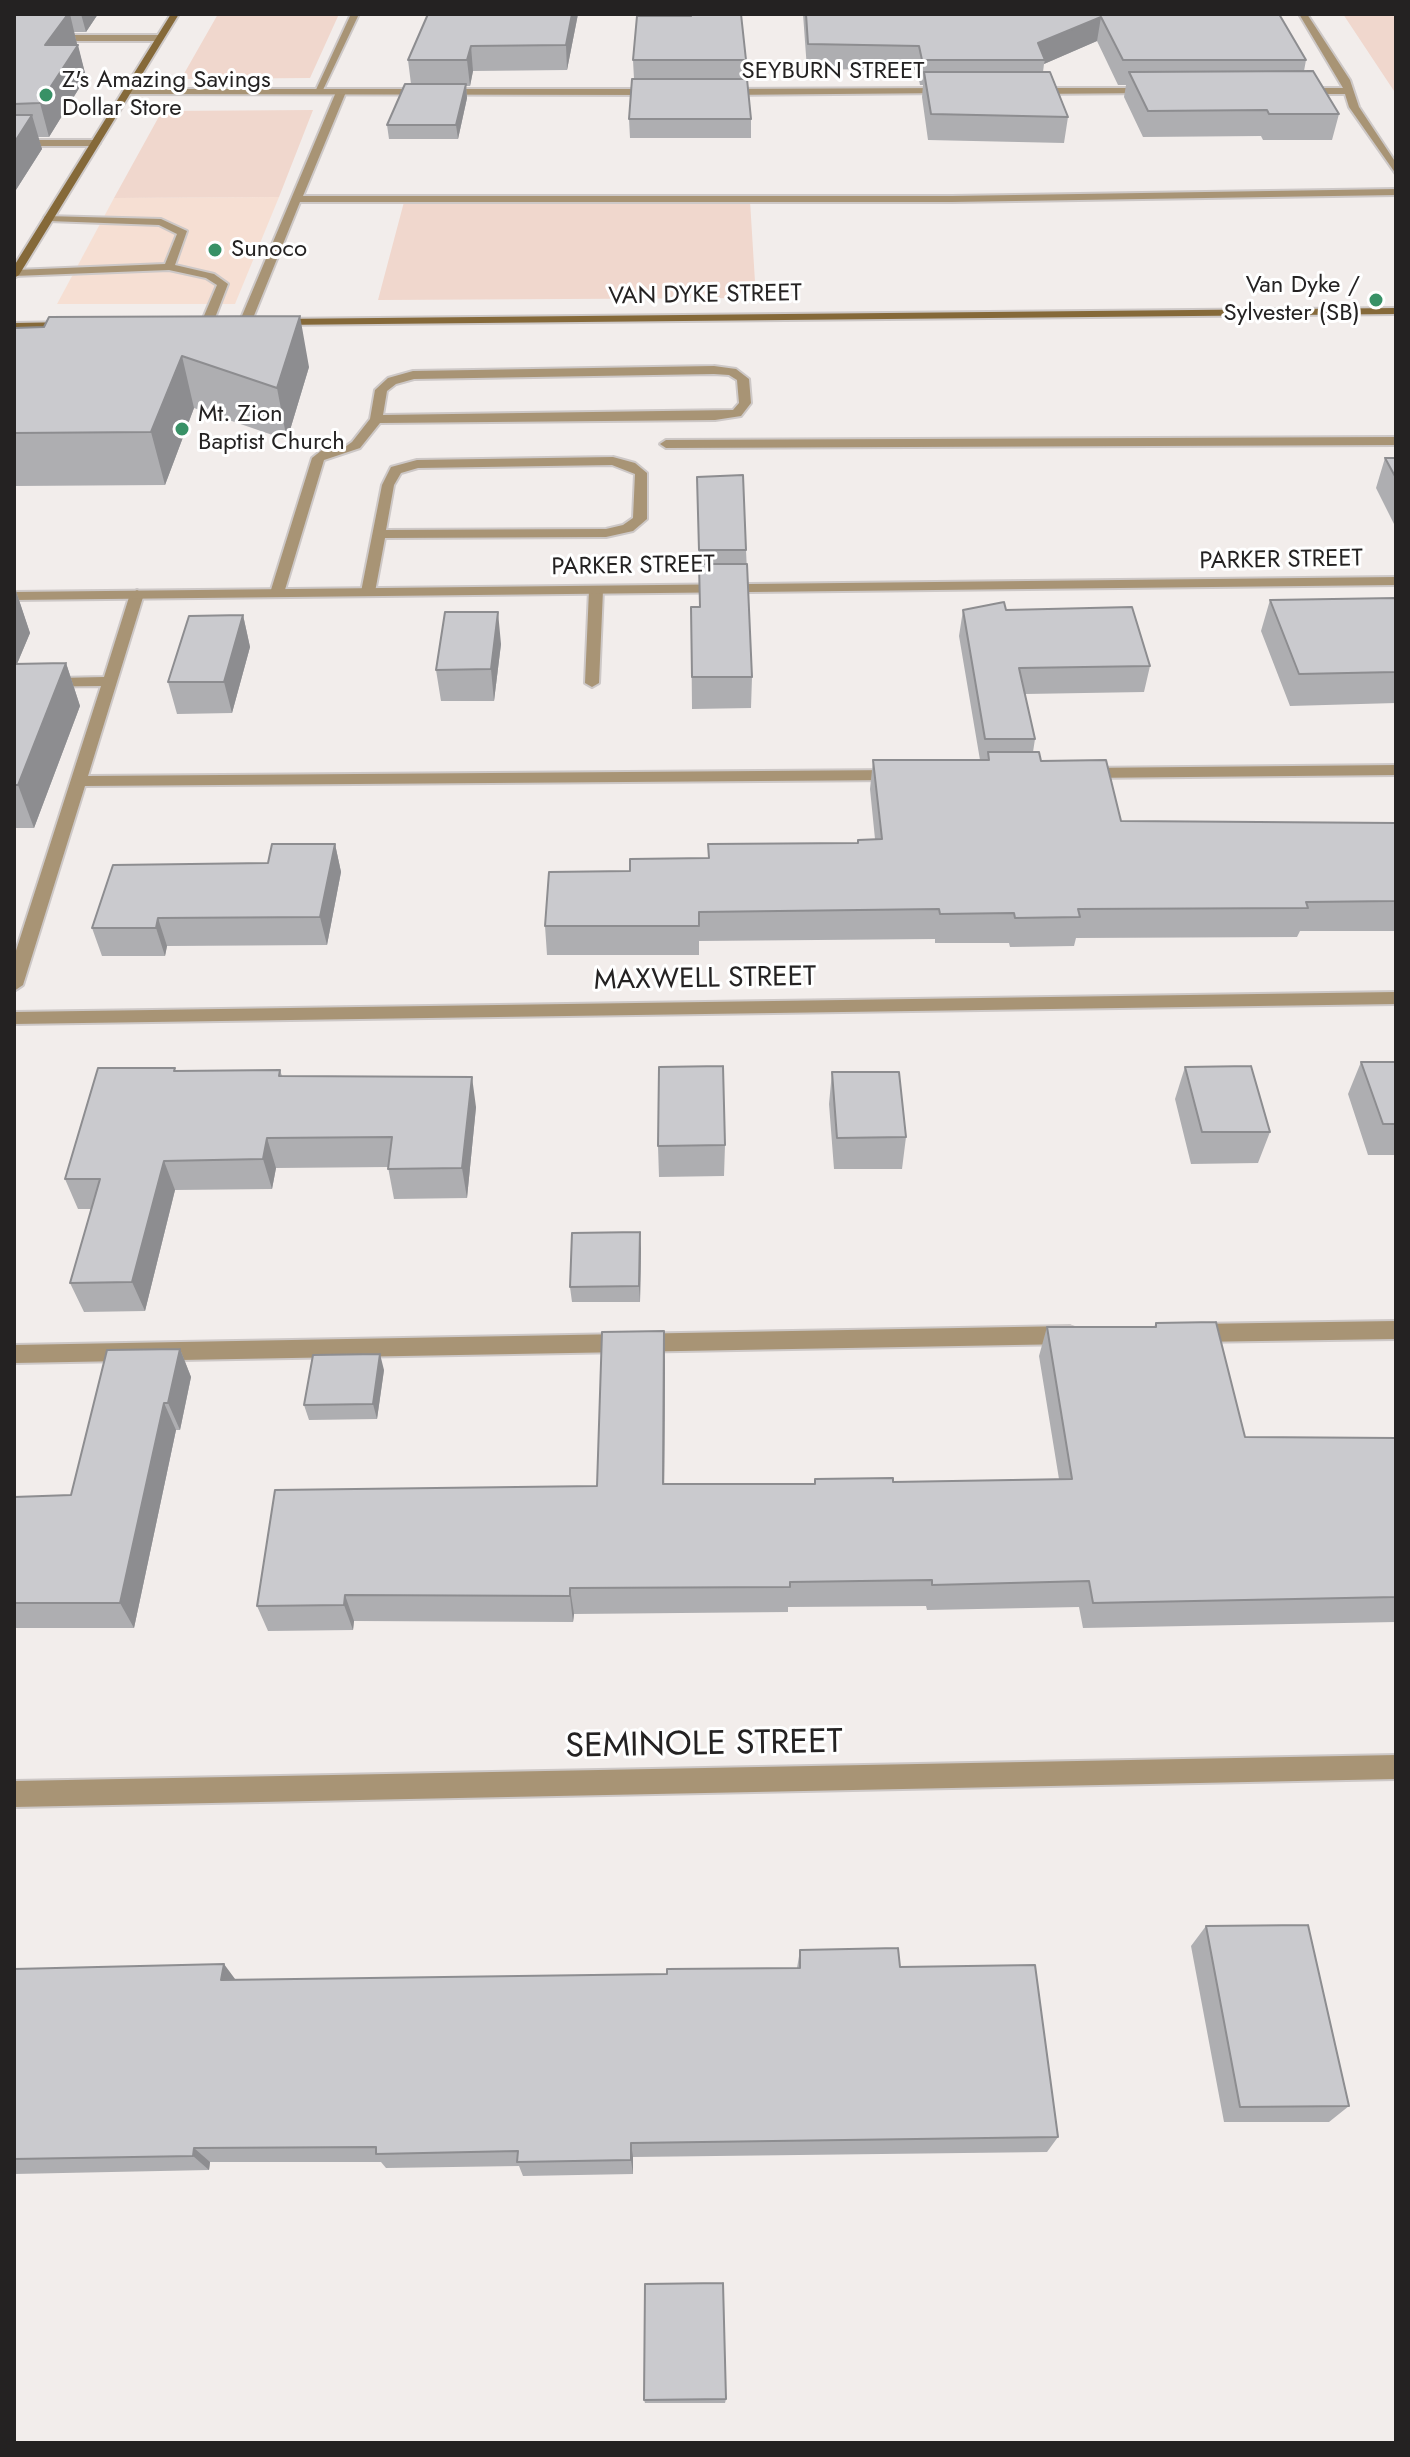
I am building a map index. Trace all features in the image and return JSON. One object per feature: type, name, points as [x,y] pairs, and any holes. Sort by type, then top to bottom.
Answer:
[{"type":"main road","points":[[15,274],[175,14]]},
{"type":"main road","name":"VAN DYKE STREET","points":[[191,323],[1396,311]]},
{"type":"main road","points":[[14,326],[81,325]]},
{"type":"street","points":[[317,92],[355,14]]},
{"type":"street","points":[[1303,14],[1345,80],[1354,107],[1396,171]]},
{"type":"street","points":[[14,38],[160,38]]},
{"type":"street","name":"SEYBURN STREET","points":[[708,92],[964,91]]},
{"type":"street","points":[[1012,91],[1156,91]]},
{"type":"street","points":[[1284,91],[1348,91]]},
{"type":"street","points":[[126,92],[676,92]]},
{"type":"street","points":[[226,323],[297,199],[341,92]]},
{"type":"street","points":[[14,143],[95,143]]},
{"type":"street","points":[[297,199],[952,199],[1396,192]]},
{"type":"street","points":[[49,218],[161,222],[183,233],[169,267]]},
{"type":"street","points":[[15,274],[169,267],[210,276],[223,284],[226,323]]},
{"type":"street","points":[[277,593],[318,458],[326,453],[348,450],[376,419],[381,390],[392,381],[413,375],[714,370],[732,372],[743,379],[745,403],[737,413],[715,416],[376,419]]},
{"type":"street","points":[[666,444],[1396,441]]},
{"type":"street","points":[[368,592],[388,485],[396,470],[417,464],[613,461],[641,473],[640,519],[628,528],[606,533],[379,534]]},
{"type":"street","name":"PARKER STREET","points":[[14,596],[1396,581]]},
{"type":"street","points":[[592,683],[596,590]]},
{"type":"street","points":[[14,985],[137,594]]},
{"type":"street","points":[[14,683],[109,681]]},
{"type":"street","points":[[1062,773],[1396,770]]},
{"type":"street","points":[[78,781],[920,774]]},
{"type":"street","name":"MAXWELL STREET","points":[[14,1018],[1396,998]]},
{"type":"street","points":[[1174,1334],[1396,1330]]},
{"type":"street","points":[[14,1354],[1094,1335]]},
{"type":"street","name":"SEMINOLE STREET","points":[[14,1794],[1396,1767]]},
{"type":"shaded area","points":[[218,14],[339,14],[310,78],[181,79]]},
{"type":"shaded area","points":[[1343,14],[1396,14],[1396,94]]},
{"type":"shaded area","points":[[313,110],[279,197],[114,198],[162,111]]},
{"type":"shaded area","points":[[279,197],[235,304],[57,304],[114,198]]},
{"type":"shaded area","points":[[750,201],[756,298],[378,300],[404,202]]},
{"type":"building","points":[[14,14],[68,14],[45,45],[78,45],[40,103],[14,104]]},
{"type":"building","points":[[428,14],[572,14],[566,45],[471,46],[467,60],[408,60]]},
{"type":"building","points":[[741,14],[746,60],[633,60],[637,16]]},
{"type":"building","points":[[806,14],[1279,14],[1306,60],[1123,60],[1101,17],[1038,43],[1045,60],[922,60],[919,46],[808,44]]},
{"type":"building","points":[[1313,71],[1339,114],[1269,114],[1267,110],[1148,111],[1129,72]]},
{"type":"building","points":[[924,72],[1050,72],[1068,117],[931,114]]},
{"type":"building","points":[[632,79],[747,79],[751,119],[629,119]]},
{"type":"building","points":[[405,84],[466,84],[456,125],[387,125]]},
{"type":"building","points":[[14,115],[32,115],[14,143]]},
{"type":"building","points":[[300,316],[277,388],[182,356],[151,432],[14,433],[14,328],[44,327],[49,317]]},
{"type":"building","points":[[1385,458],[1396,458],[1396,478]]},
{"type":"building","points":[[743,475],[746,550],[699,550],[697,477]]},
{"type":"building","points":[[699,564],[747,564],[752,677],[692,677],[691,607],[700,607]]},
{"type":"building","points":[[1396,598],[1396,672],[1299,674],[1270,600]]},
{"type":"building","points":[[1004,602],[1006,610],[1132,607],[1150,666],[1019,668],[1035,739],[985,739],[963,610]]},
{"type":"building","points":[[445,612],[498,612],[491,669],[436,670]]},
{"type":"building","points":[[243,615],[224,682],[168,682],[189,616]]},
{"type":"building","points":[[66,663],[18,785],[14,785],[14,664]]},
{"type":"building","points":[[988,752],[1039,752],[1041,761],[1106,760],[1121,821],[1396,823],[1396,901],[1306,902],[1308,908],[1078,909],[1080,917],[1015,918],[1014,913],[940,914],[939,909],[699,912],[699,926],[545,926],[549,872],[630,871],[630,859],[709,858],[708,844],[858,843],[858,840],[882,839],[873,760],[989,760]]},
{"type":"building","points":[[272,844],[335,844],[320,917],[158,918],[156,928],[92,928],[113,865],[268,863]]},
{"type":"building","points":[[1361,1062],[1396,1062],[1396,1124],[1383,1124]]},
{"type":"building","points":[[723,1066],[725,1145],[658,1146],[659,1067]]},
{"type":"building","points":[[1251,1066],[1270,1132],[1202,1132],[1185,1067]]},
{"type":"building","points":[[98,1068],[280,1070],[279,1076],[472,1077],[462,1168],[388,1169],[392,1137],[267,1138],[263,1159],[164,1161],[132,1282],[70,1283],[100,1179],[65,1179]]},
{"type":"building","points":[[832,1072],[899,1072],[906,1137],[837,1138]]},
{"type":"building","points":[[640,1232],[639,1286],[570,1287],[572,1233]]},
{"type":"building","points":[[1216,1322],[1245,1437],[1396,1438],[1396,1597],[1093,1603],[1089,1581],[932,1585],[932,1580],[790,1582],[790,1587],[570,1588],[570,1596],[345,1595],[344,1605],[257,1606],[275,1490],[597,1486],[602,1332],[664,1331],[663,1484],[815,1484],[815,1479],[893,1478],[893,1482],[1072,1479],[1047,1327],[1156,1327],[1156,1323]]},
{"type":"building","points":[[180,1349],[168,1403],[164,1403],[120,1603],[14,1603],[14,1497],[71,1495],[107,1350]]},
{"type":"building","points":[[380,1354],[373,1404],[304,1405],[313,1355]]},
{"type":"building","points":[[1308,1925],[1349,2106],[1240,2107],[1206,1926]]},
{"type":"building","points":[[898,1948],[900,1967],[1035,1965],[1058,2137],[631,2143],[631,2160],[517,2162],[518,2151],[376,2154],[376,2147],[194,2148],[193,2156],[14,2159],[14,1969],[224,1964],[221,1980],[667,1974],[667,1969],[800,1968],[800,1950]]},
{"type":"building","points":[[723,2283],[726,2399],[644,2400],[645,2284]]},
{"type":"place","name":"Z's Amazing Savings Dollar Store","points":[[46,95]]},
{"type":"place","name":"Sunoco","points":[[215,250]]},
{"type":"place","name":"Van Dyke / Sylvester (SB)","points":[[1376,300]]},
{"type":"place","name":"Mt. Zion Baptist Church","points":[[182,429]]}]
